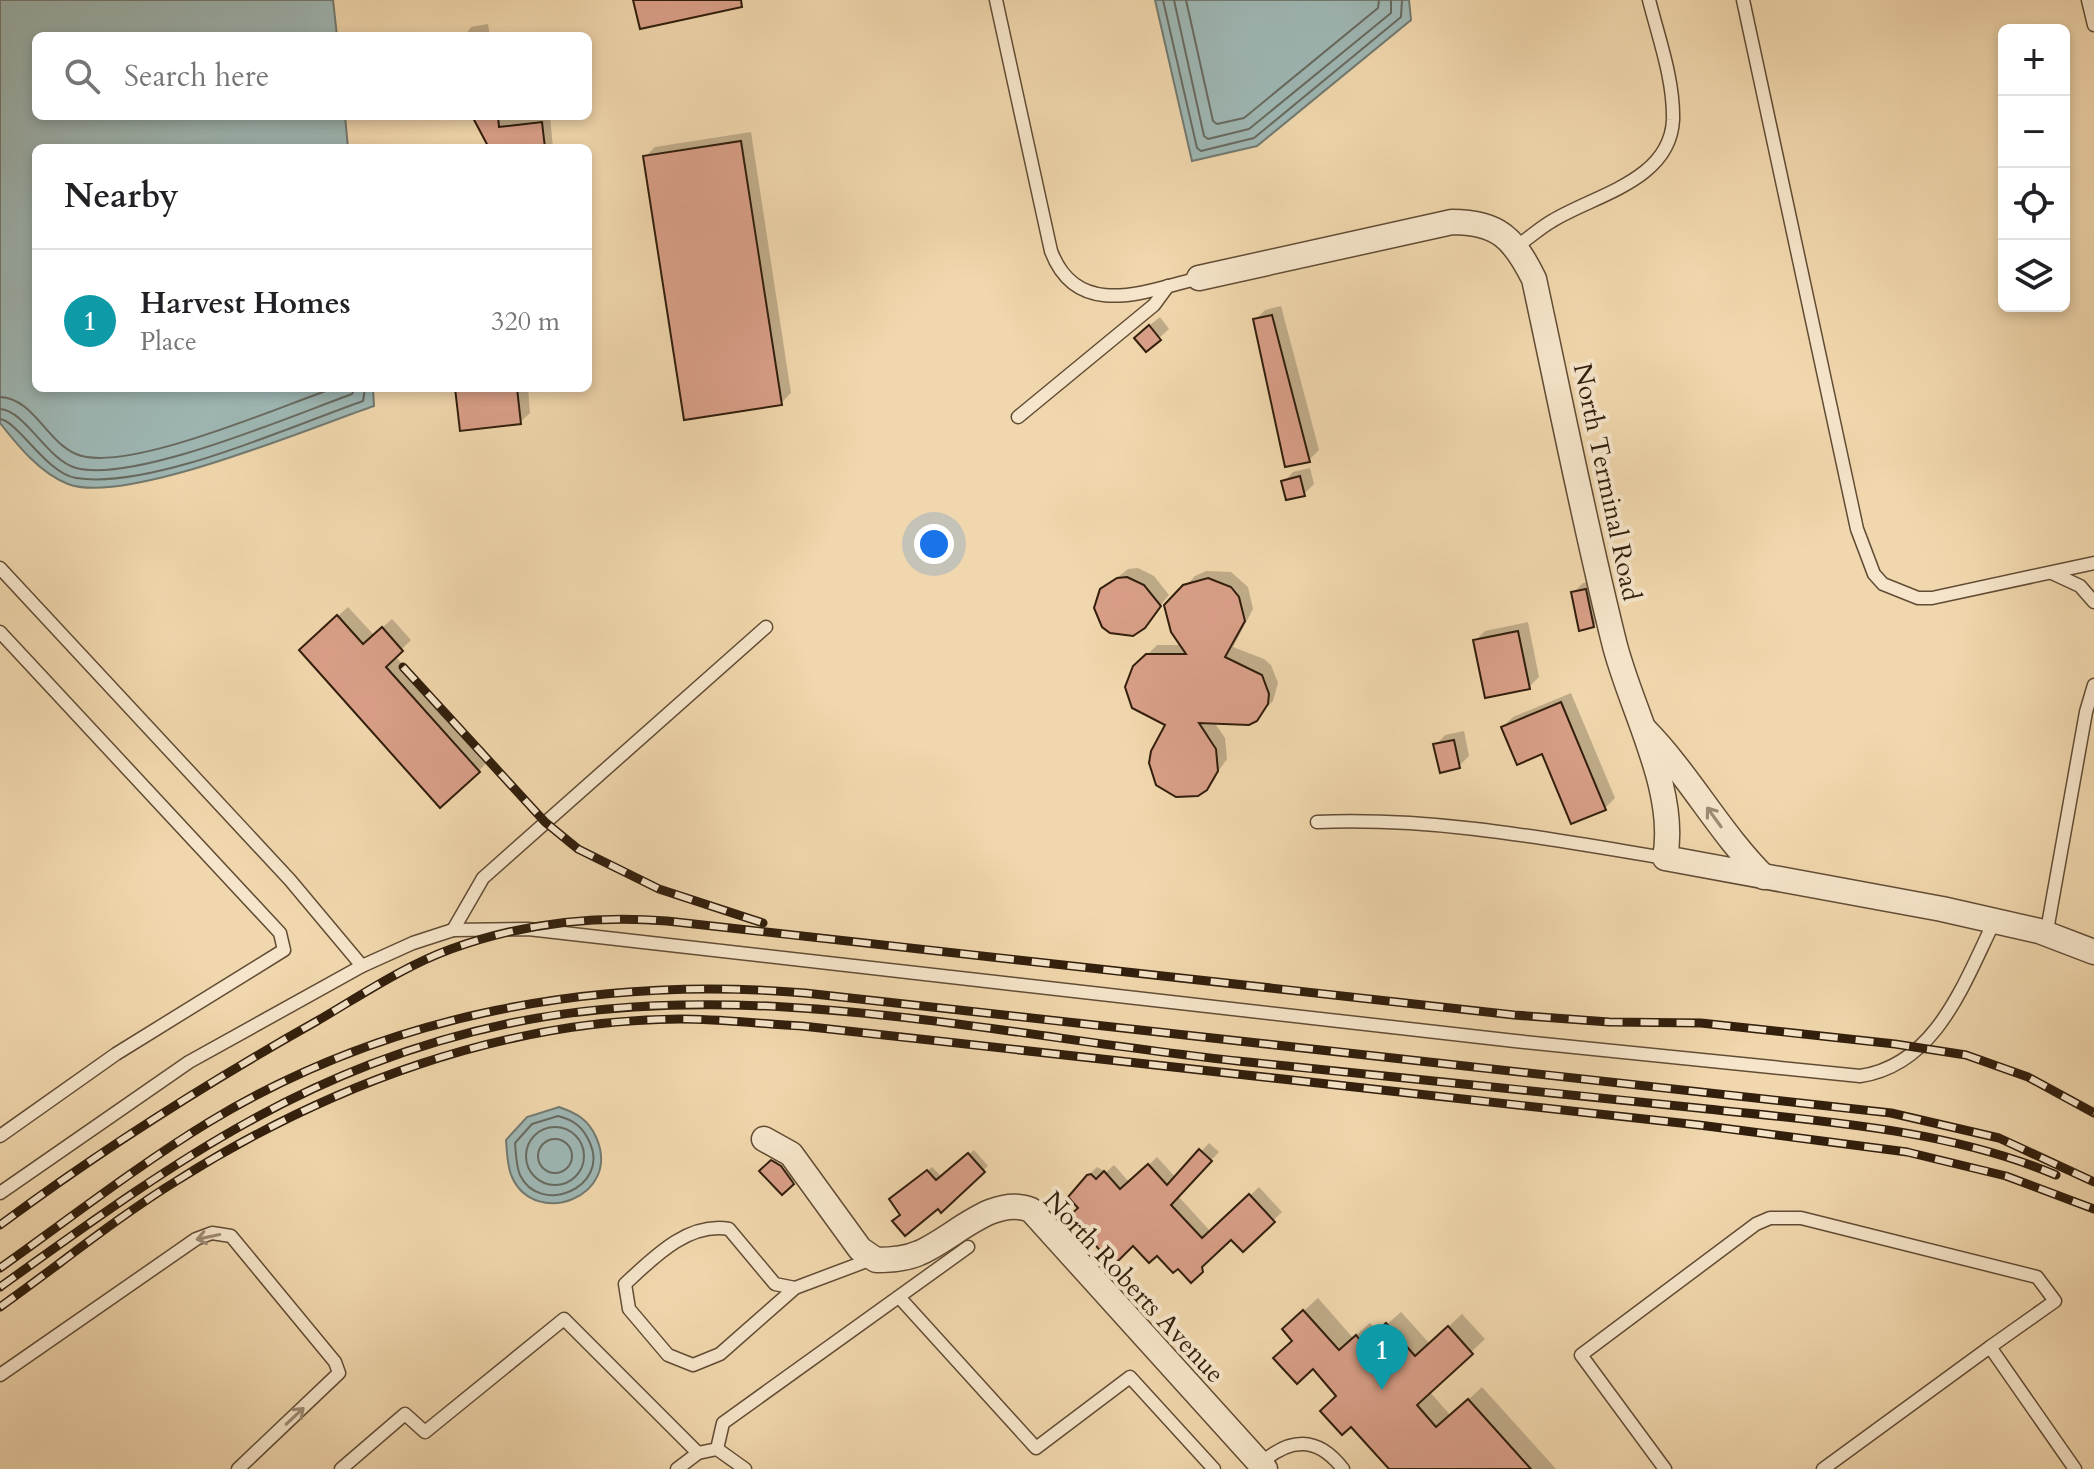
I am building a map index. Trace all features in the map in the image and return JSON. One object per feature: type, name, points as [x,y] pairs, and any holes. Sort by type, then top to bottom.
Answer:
[{"type":"street","points":[[1199,278],[1452,222],[1475,222],[1499,232],[1517,246]]},
{"type":"street","name":"North Terminal Road","points":[[1517,246],[1534,279],[1613,639],[1630,699],[1644,729],[1666,811],[1665,858]]},
{"type":"street","name":"North Terminal Road","points":[[1644,729],[1664,749],[1739,852],[1764,877]]},
{"type":"street","points":[[1665,858],[1994,922],[2094,952]]},
{"type":"street","points":[[764,1139],[791,1154],[860,1249],[872,1259]]},
{"type":"street","name":"North Roberts Avenue","points":[[872,1259],[918,1254],[998,1209],[1020,1206],[1031,1210],[1262,1466]]},
{"type":"lane","points":[[996,0],[1051,251],[1058,270],[1069,283],[1087,293],[1107,296],[1199,278]]},
{"type":"lane","points":[[1517,246],[1552,221],[1639,176],[1664,150],[1673,123],[1671,87],[1649,0]]},
{"type":"lane","points":[[1743,0],[1857,529],[1874,574],[1898,592],[1932,598],[2094,563]]},
{"type":"lane","points":[[2088,0],[2094,25]]},
{"type":"lane","points":[[1018,417],[1154,305],[1168,286]]},
{"type":"lane","points":[[0,568],[290,880],[362,966]]},
{"type":"lane","points":[[2049,573],[2068,577],[2094,602]]},
{"type":"lane","points":[[453,930],[483,878],[766,627]]},
{"type":"lane","points":[[0,632],[280,933],[284,950],[116,1054],[0,1136]]},
{"type":"lane","points":[[2046,936],[2086,712],[2094,685]]},
{"type":"lane","points":[[1317,822],[1409,821],[1470,826],[1665,858]]},
{"type":"lane","points":[[0,1193],[189,1062],[362,966],[413,943],[453,930],[528,929],[1515,1041],[1860,1076],[1895,1067],[1927,1041],[1965,981],[1994,922]]},
{"type":"lane","points":[[1665,1469],[1581,1355],[1756,1224],[1770,1218],[1801,1218],[2037,1277],[2055,1301],[1823,1469]]},
{"type":"lane","points":[[795,1288],[775,1284],[729,1229],[711,1226],[691,1232],[650,1261],[625,1284],[629,1309],[668,1355],[693,1365],[720,1354],[795,1288],[872,1259]]},
{"type":"lane","points":[[0,1375],[196,1239],[212,1233],[231,1236],[335,1362],[339,1373],[238,1469]]},
{"type":"lane","points":[[717,1449],[723,1423],[968,1247]]},
{"type":"lane","points":[[899,1297],[1036,1448],[1130,1377],[1214,1469]]},
{"type":"lane","points":[[341,1469],[405,1414],[425,1432],[564,1319],[698,1453]]},
{"type":"lane","points":[[1990,1347],[2075,1469]]},
{"type":"lane","points":[[1262,1466],[1275,1450],[1296,1443],[1325,1452],[1343,1469]]},
{"type":"lane","points":[[677,1469],[698,1453],[717,1449],[745,1469]]},
{"type":"water","points":[[0,0],[333,0],[337,32],[32,32],[32,120],[345,120],[348,144],[32,144],[32,392],[373,392],[374,406],[174,475],[95,488],[68,484],[48,473],[22,450],[0,423]]},
{"type":"water","points":[[1155,0],[1409,0],[1411,20],[1257,146],[1192,161]]},
{"type":"water","points":[[559,1107],[581,1118],[593,1131],[601,1158],[598,1176],[587,1190],[573,1199],[556,1203],[539,1201],[523,1193],[512,1177],[506,1140],[527,1117]]},
{"type":"building","points":[[633,0],[741,0],[742,7],[640,29]]},
{"type":"building","points":[[474,120],[498,120],[499,127],[542,122],[545,144],[487,144]]},
{"type":"building","points":[[741,141],[782,405],[684,420],[643,156]]},
{"type":"building","points":[[1272,315],[1310,462],[1285,467],[1253,319]]},
{"type":"building","points":[[1149,325],[1161,340],[1146,352],[1134,338]]},
{"type":"building","points":[[455,392],[517,392],[521,424],[460,431]]},
{"type":"building","points":[[1300,476],[1305,496],[1286,500],[1281,481]]},
{"type":"building","points":[[1127,577],[1144,585],[1161,606],[1145,628],[1133,636],[1110,633],[1102,627],[1094,608],[1100,589],[1117,578]]},
{"type":"building","points":[[1208,578],[1231,587],[1239,597],[1245,621],[1225,657],[1262,675],[1269,694],[1268,704],[1257,721],[1249,725],[1199,723],[1216,749],[1218,771],[1207,790],[1198,796],[1176,797],[1156,785],[1149,763],[1151,751],[1165,725],[1132,708],[1125,687],[1133,666],[1146,654],[1186,654],[1171,632],[1164,605],[1183,585]]},
{"type":"building","points":[[1586,589],[1594,627],[1579,631],[1571,592]]},
{"type":"building","points":[[337,615],[363,644],[382,627],[403,651],[386,667],[480,772],[440,808],[299,650]]},
{"type":"building","points":[[1518,631],[1530,689],[1485,698],[1473,640]]},
{"type":"building","points":[[1561,702],[1606,810],[1571,824],[1542,754],[1517,765],[1501,727]]},
{"type":"building","points":[[1454,740],[1460,768],[1440,773],[1433,744]]},
{"type":"building","points":[[1199,1149],[1212,1161],[1171,1205],[1202,1238],[1249,1194],[1275,1222],[1243,1252],[1231,1240],[1202,1267],[1203,1272],[1191,1283],[1178,1269],[1173,1273],[1157,1256],[1149,1263],[1133,1246],[1113,1266],[1070,1215],[1078,1208],[1068,1197],[1087,1175],[1091,1174],[1096,1179],[1104,1171],[1120,1189],[1148,1164],[1167,1185]]},
{"type":"building","points":[[968,1153],[985,1172],[941,1213],[938,1209],[905,1236],[892,1221],[900,1215],[889,1199],[927,1170],[936,1180]]},
{"type":"building","points":[[771,1160],[781,1166],[794,1184],[782,1195],[759,1171]]},
{"type":"building","points":[[1303,1310],[1339,1350],[1356,1335],[1363,1344],[1386,1323],[1415,1356],[1448,1326],[1473,1354],[1417,1405],[1436,1427],[1468,1399],[1531,1469],[1389,1469],[1351,1427],[1342,1435],[1320,1411],[1336,1396],[1313,1369],[1297,1384],[1273,1358],[1292,1341],[1282,1329]]},
{"type":"railway","points":[[403,667],[545,822],[578,849],[659,889],[763,923]]},
{"type":"railway","points":[[0,1225],[155,1118],[399,973],[451,949],[504,933],[558,923],[612,919],[667,921],[1514,1015],[1609,1022],[1701,1023],[1895,1044],[1966,1055],[2028,1077],[2094,1113]]},
{"type":"railway","points":[[0,1268],[209,1122],[278,1084],[349,1053],[422,1029],[496,1010],[573,998],[650,991],[727,989],[805,993],[1891,1113],[1999,1138],[2094,1182]]},
{"type":"railway","points":[[0,1287],[181,1162],[240,1126],[302,1094],[367,1066],[436,1042],[511,1023],[601,1009],[693,1005],[786,1007],[880,1015],[1248,1062],[1834,1123],[1970,1147],[2056,1175]]},
{"type":"railway","points":[[0,1307],[155,1195],[235,1146],[294,1115],[355,1088],[482,1046],[547,1031],[613,1022],[680,1019],[802,1026],[1699,1125],[1907,1152],[2006,1176],[2094,1209]]},
{"type":"place","name":"Harvest Homes","points":[[1382,1390]]}]
